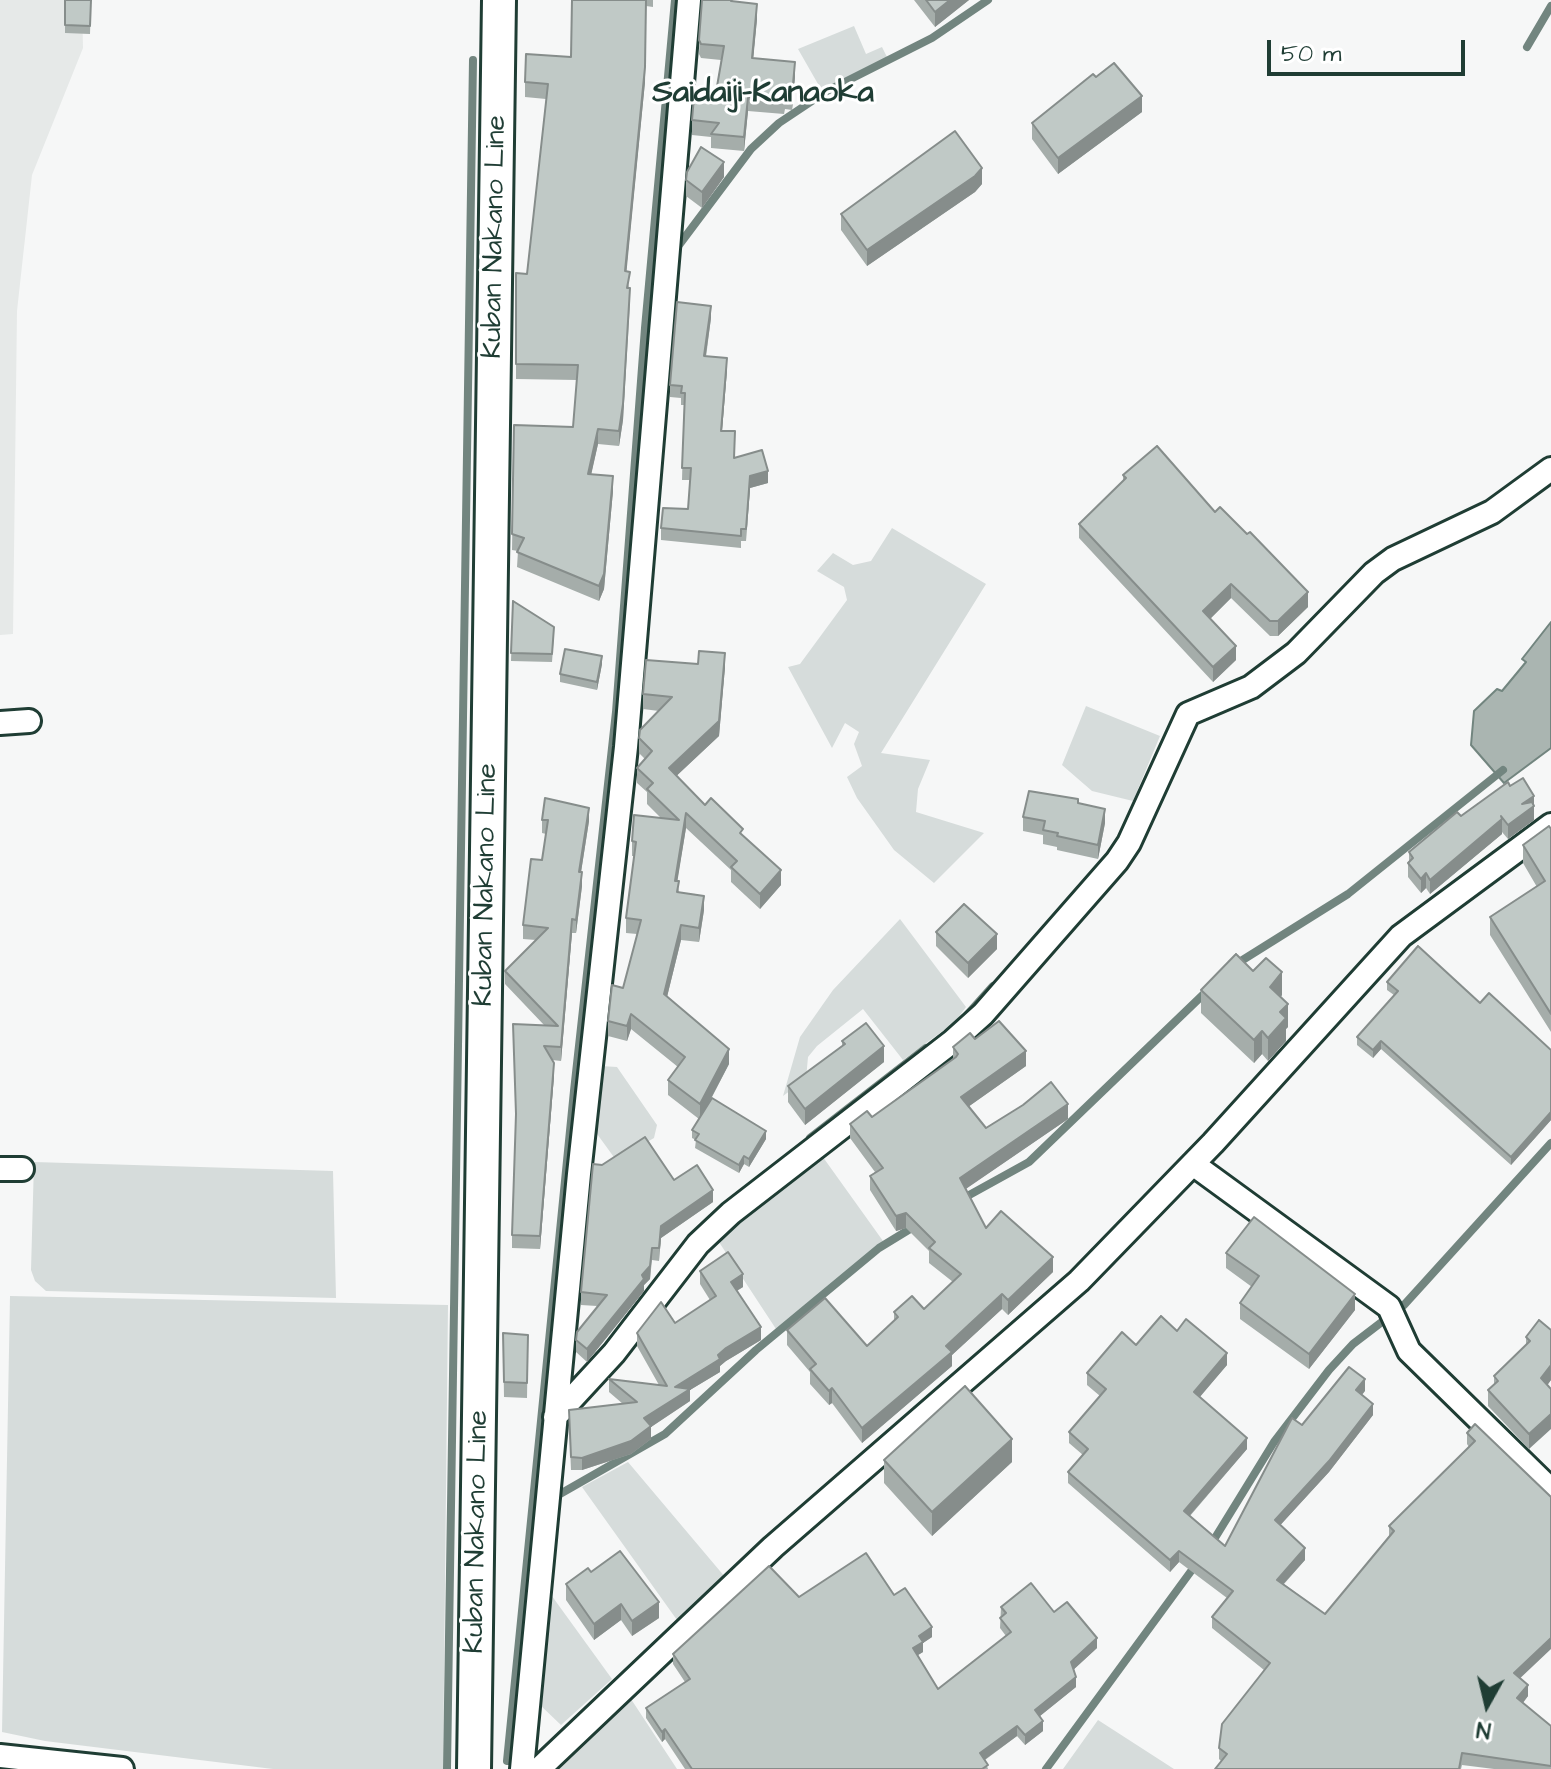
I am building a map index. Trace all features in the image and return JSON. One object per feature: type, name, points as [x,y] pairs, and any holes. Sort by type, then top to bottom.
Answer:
[{"type":"main road","name":"Kuban Nakano Line","points":[[474,1769],[499,0]]},
{"type":"street","points":[[522,1769],[555,1417],[626,747],[689,0]]},
{"type":"street","points":[[555,1417],[614,1353],[698,1244],[720,1223],[983,1014],[1117,861],[1129,843],[1188,714],[1262,678],[1296,653],[1374,573],[1393,559],[1492,512],[1551,469]]},
{"type":"street","points":[[0,723],[29,721]]},
{"type":"street","points":[[539,1769],[773,1547],[1079,1281],[1193,1164],[1401,936],[1551,825]]},
{"type":"street","points":[[1193,1164],[1392,1313],[1409,1351],[1551,1490]]},
{"type":"street","points":[[10,1760],[122,1769]]},
{"type":"shaded area","points":[[0,0],[82,0],[83,48],[32,175],[17,311],[13,634],[0,635]]},
{"type":"shaded area","points":[[854,26],[866,54],[882,47],[888,59],[822,91],[798,49]]},
{"type":"shaded area","points":[[892,528],[986,584],[881,753],[930,760],[918,789],[916,812],[984,833],[934,883],[894,850],[857,798],[847,777],[862,766],[854,744],[859,732],[845,723],[832,748],[788,667],[800,664],[847,600],[844,587],[817,571],[833,553],[853,565],[871,561]]},
{"type":"shaded area","points":[[1551,622],[1551,748],[1504,783],[1471,745],[1474,711],[1497,689],[1502,691],[1526,662],[1522,659]]},
{"type":"shaded area","points":[[1086,706],[1160,736],[1133,801],[1092,791],[1062,765]]},
{"type":"shaded area","points":[[900,919],[966,1007],[955,1022],[903,1060],[863,1009],[817,1046],[808,1057],[806,1079],[783,1096],[800,1037],[833,990]]},
{"type":"shaded area","points":[[601,1066],[617,1067],[657,1125],[654,1138],[616,1160],[592,1127]]},
{"type":"shaded area","points":[[820,1153],[883,1241],[776,1329],[715,1236]]},
{"type":"shaded area","points":[[34,1162],[333,1171],[336,1298],[46,1291],[35,1281],[31,1270]]},
{"type":"shaded area","points":[[10,1296],[448,1305],[443,1769],[273,1769],[45,1741],[2,1732]]},
{"type":"shaded area","points":[[628,1462],[725,1577],[677,1620],[582,1487]]},
{"type":"shaded area","points":[[549,1592],[612,1679],[561,1725],[539,1704]]},
{"type":"shaded area","points":[[629,1696],[677,1769],[559,1769]]},
{"type":"shaded area","points":[[1098,1720],[1174,1769],[1063,1769]]},
{"type":"building","points":[[65,0],[91,0],[90,26],[65,25]]},
{"type":"building","points":[[572,0],[646,0],[645,67],[625,271],[630,272],[627,288],[630,288],[623,404],[619,431],[598,429],[588,474],[613,476],[604,574],[599,586],[517,552],[524,538],[512,534],[514,425],[573,427],[578,365],[516,364],[516,273],[527,274],[548,84],[525,82],[526,54],[571,57]]},
{"type":"building","points":[[702,0],[757,4],[752,58],[795,62],[792,95],[785,95],[784,99],[748,97],[744,137],[711,134],[719,123],[692,120],[694,97],[715,98],[724,46],[701,44],[699,40]]},
{"type":"building","points":[[926,0],[950,0],[935,12]]},
{"type":"building","points":[[1114,63],[1142,96],[1058,158],[1032,123],[1093,74],[1096,77]]},
{"type":"building","points":[[955,131],[982,168],[975,176],[867,250],[841,214]]},
{"type":"building","points":[[701,147],[724,162],[702,192],[686,180],[687,172]]},
{"type":"building","points":[[677,302],[711,306],[704,356],[727,358],[721,431],[735,431],[734,458],[762,450],[768,471],[750,476],[746,529],[741,529],[741,536],[661,528],[663,508],[688,509],[691,468],[682,468],[685,393],[681,393],[682,386],[670,385]]},
{"type":"building","points":[[1157,446],[1215,512],[1220,507],[1247,534],[1250,532],[1308,592],[1278,621],[1270,621],[1231,584],[1203,611],[1236,646],[1213,667],[1079,524],[1126,478],[1123,475]]},
{"type":"building","points":[[513,601],[554,627],[552,654],[511,653]]},
{"type":"building","points":[[565,649],[602,656],[597,682],[560,674]]},
{"type":"building","points":[[699,651],[725,653],[719,721],[669,768],[705,805],[711,798],[743,829],[740,833],[781,870],[760,894],[731,867],[737,861],[686,813],[675,881],[679,881],[677,892],[704,896],[699,928],[681,925],[664,994],[729,1049],[700,1104],[668,1080],[685,1057],[631,1014],[627,1026],[608,1021],[612,985],[623,988],[641,920],[626,918],[636,842],[632,841],[634,815],[679,820],[647,789],[653,783],[637,768],[652,751],[639,738],[640,730],[672,697],[643,694],[646,660],[698,664]]},
{"type":"building","points":[[1523,778],[1534,796],[1522,804],[1532,802],[1534,806],[1508,825],[1501,816],[1502,819],[1430,880],[1426,873],[1421,879],[1408,863],[1413,858],[1409,852],[1457,812],[1461,816],[1508,782],[1510,786]]},
{"type":"building","points":[[1029,791],[1078,799],[1078,803],[1105,809],[1098,845],[1057,836],[1058,833],[1043,830],[1045,821],[1023,817]]},
{"type":"building","points":[[545,798],[589,808],[579,872],[582,872],[576,920],[572,919],[561,1047],[544,1046],[554,1063],[540,1236],[512,1235],[516,1114],[513,1024],[558,1026],[505,971],[548,928],[523,925],[531,859],[542,860],[548,820],[542,820]]},
{"type":"building","points":[[1549,826],[1551,1014],[1490,917],[1545,881],[1523,845]]},
{"type":"building","points":[[964,904],[997,934],[968,963],[936,932]]},
{"type":"building","points":[[1418,946],[1480,1003],[1489,993],[1551,1050],[1551,1112],[1511,1157],[1381,1041],[1373,1050],[1357,1037],[1398,991],[1387,982]]},
{"type":"building","points":[[1236,954],[1253,971],[1266,958],[1282,972],[1270,987],[1288,1004],[1280,1012],[1286,1018],[1268,1038],[1262,1031],[1254,1040],[1201,990]]},
{"type":"building","points":[[999,1021],[1026,1051],[961,1097],[986,1128],[1023,1105],[1051,1082],[1068,1104],[960,1178],[986,1228],[1001,1211],[1053,1257],[1008,1300],[1002,1294],[946,1346],[952,1352],[862,1428],[832,1388],[829,1391],[810,1369],[816,1364],[787,1330],[825,1298],[867,1346],[898,1317],[894,1312],[912,1296],[924,1309],[961,1274],[929,1248],[935,1242],[906,1213],[896,1216],[870,1176],[883,1168],[850,1124],[867,1111],[872,1117],[956,1057],[958,1054],[953,1047],[970,1033],[975,1039]]},
{"type":"building","points":[[866,1023],[884,1046],[805,1109],[788,1086],[845,1044],[842,1041]]},
{"type":"building","points":[[712,1098],[766,1131],[749,1159],[744,1156],[739,1165],[695,1140],[699,1134],[692,1130]]},
{"type":"building","points":[[645,1137],[674,1180],[697,1165],[713,1190],[661,1226],[659,1248],[652,1248],[650,1266],[642,1275],[644,1279],[587,1349],[576,1340],[577,1332],[607,1295],[581,1292],[593,1164],[602,1165]]},
{"type":"building","points":[[1254,1217],[1355,1294],[1309,1354],[1240,1303],[1259,1276],[1226,1253]]},
{"type":"building","points":[[728,1252],[743,1274],[731,1282],[761,1327],[726,1348],[718,1355],[720,1359],[675,1387],[690,1389],[644,1418],[651,1426],[631,1441],[582,1458],[571,1457],[569,1410],[637,1402],[609,1379],[667,1386],[637,1333],[661,1302],[675,1323],[716,1296],[700,1271]]},
{"type":"building","points":[[1161,1316],[1177,1331],[1186,1319],[1227,1353],[1194,1392],[1247,1438],[1184,1511],[1225,1546],[1292,1418],[1302,1425],[1349,1367],[1365,1379],[1356,1390],[1373,1404],[1329,1461],[1275,1520],[1305,1548],[1277,1580],[1325,1614],[1394,1531],[1389,1526],[1475,1441],[1467,1433],[1475,1424],[1551,1497],[1551,1638],[1514,1673],[1528,1685],[1517,1698],[1551,1726],[1551,1766],[1462,1753],[1459,1769],[1215,1769],[1227,1754],[1219,1748],[1222,1724],[1270,1663],[1212,1617],[1233,1591],[1179,1551],[1170,1560],[1068,1472],[1088,1449],[1069,1432],[1106,1389],[1087,1373],[1122,1332],[1136,1345]]},
{"type":"building","points":[[1539,1320],[1551,1330],[1551,1365],[1541,1378],[1551,1389],[1551,1414],[1529,1434],[1488,1390],[1498,1381],[1494,1376],[1530,1341],[1526,1337]]},
{"type":"building","points":[[503,1333],[528,1335],[527,1383],[504,1382]]},
{"type":"building","points":[[965,1386],[1012,1439],[932,1512],[884,1460]]},
{"type":"building","points":[[620,1551],[659,1602],[632,1621],[621,1604],[594,1624],[566,1584],[588,1568],[591,1572]]},
{"type":"building","points":[[866,1553],[894,1595],[905,1588],[932,1627],[919,1636],[923,1642],[913,1648],[938,1689],[1011,1632],[1000,1618],[1006,1613],[1001,1607],[1031,1583],[1054,1612],[1067,1602],[1097,1638],[1071,1662],[1076,1677],[1035,1710],[1043,1721],[1025,1735],[1017,1726],[980,1753],[988,1765],[982,1769],[692,1769],[665,1729],[662,1732],[646,1708],[690,1679],[673,1654],[769,1566],[799,1597]]},
{"type":"waterway","points":[[507,1761],[574,1091],[616,712],[645,328],[675,0]]},
{"type":"waterway","points":[[679,245],[751,149],[779,123],[827,91],[932,38],[988,0]]},
{"type":"waterway","points":[[1527,47],[1551,6]]},
{"type":"waterway","points":[[447,1769],[473,60]]},
{"type":"waterway","points":[[1233,966],[1348,894],[1503,770]]},
{"type":"waterway","points":[[967,1015],[993,986]]},
{"type":"waterway","points":[[962,1199],[1029,1162],[1209,989]]},
{"type":"waterway","points":[[810,1138],[926,1048]]},
{"type":"waterway","points":[[1210,1546],[1274,1442],[1329,1370],[1353,1344],[1404,1305],[1551,1143]]},
{"type":"waterway","points":[[560,1494],[665,1434],[756,1350],[879,1248],[915,1226]]},
{"type":"waterway","points":[[1046,1769],[1197,1563]]},
{"type":"district","name":"Saidaiji-Kanaoka","points":[[763,94]]}]
